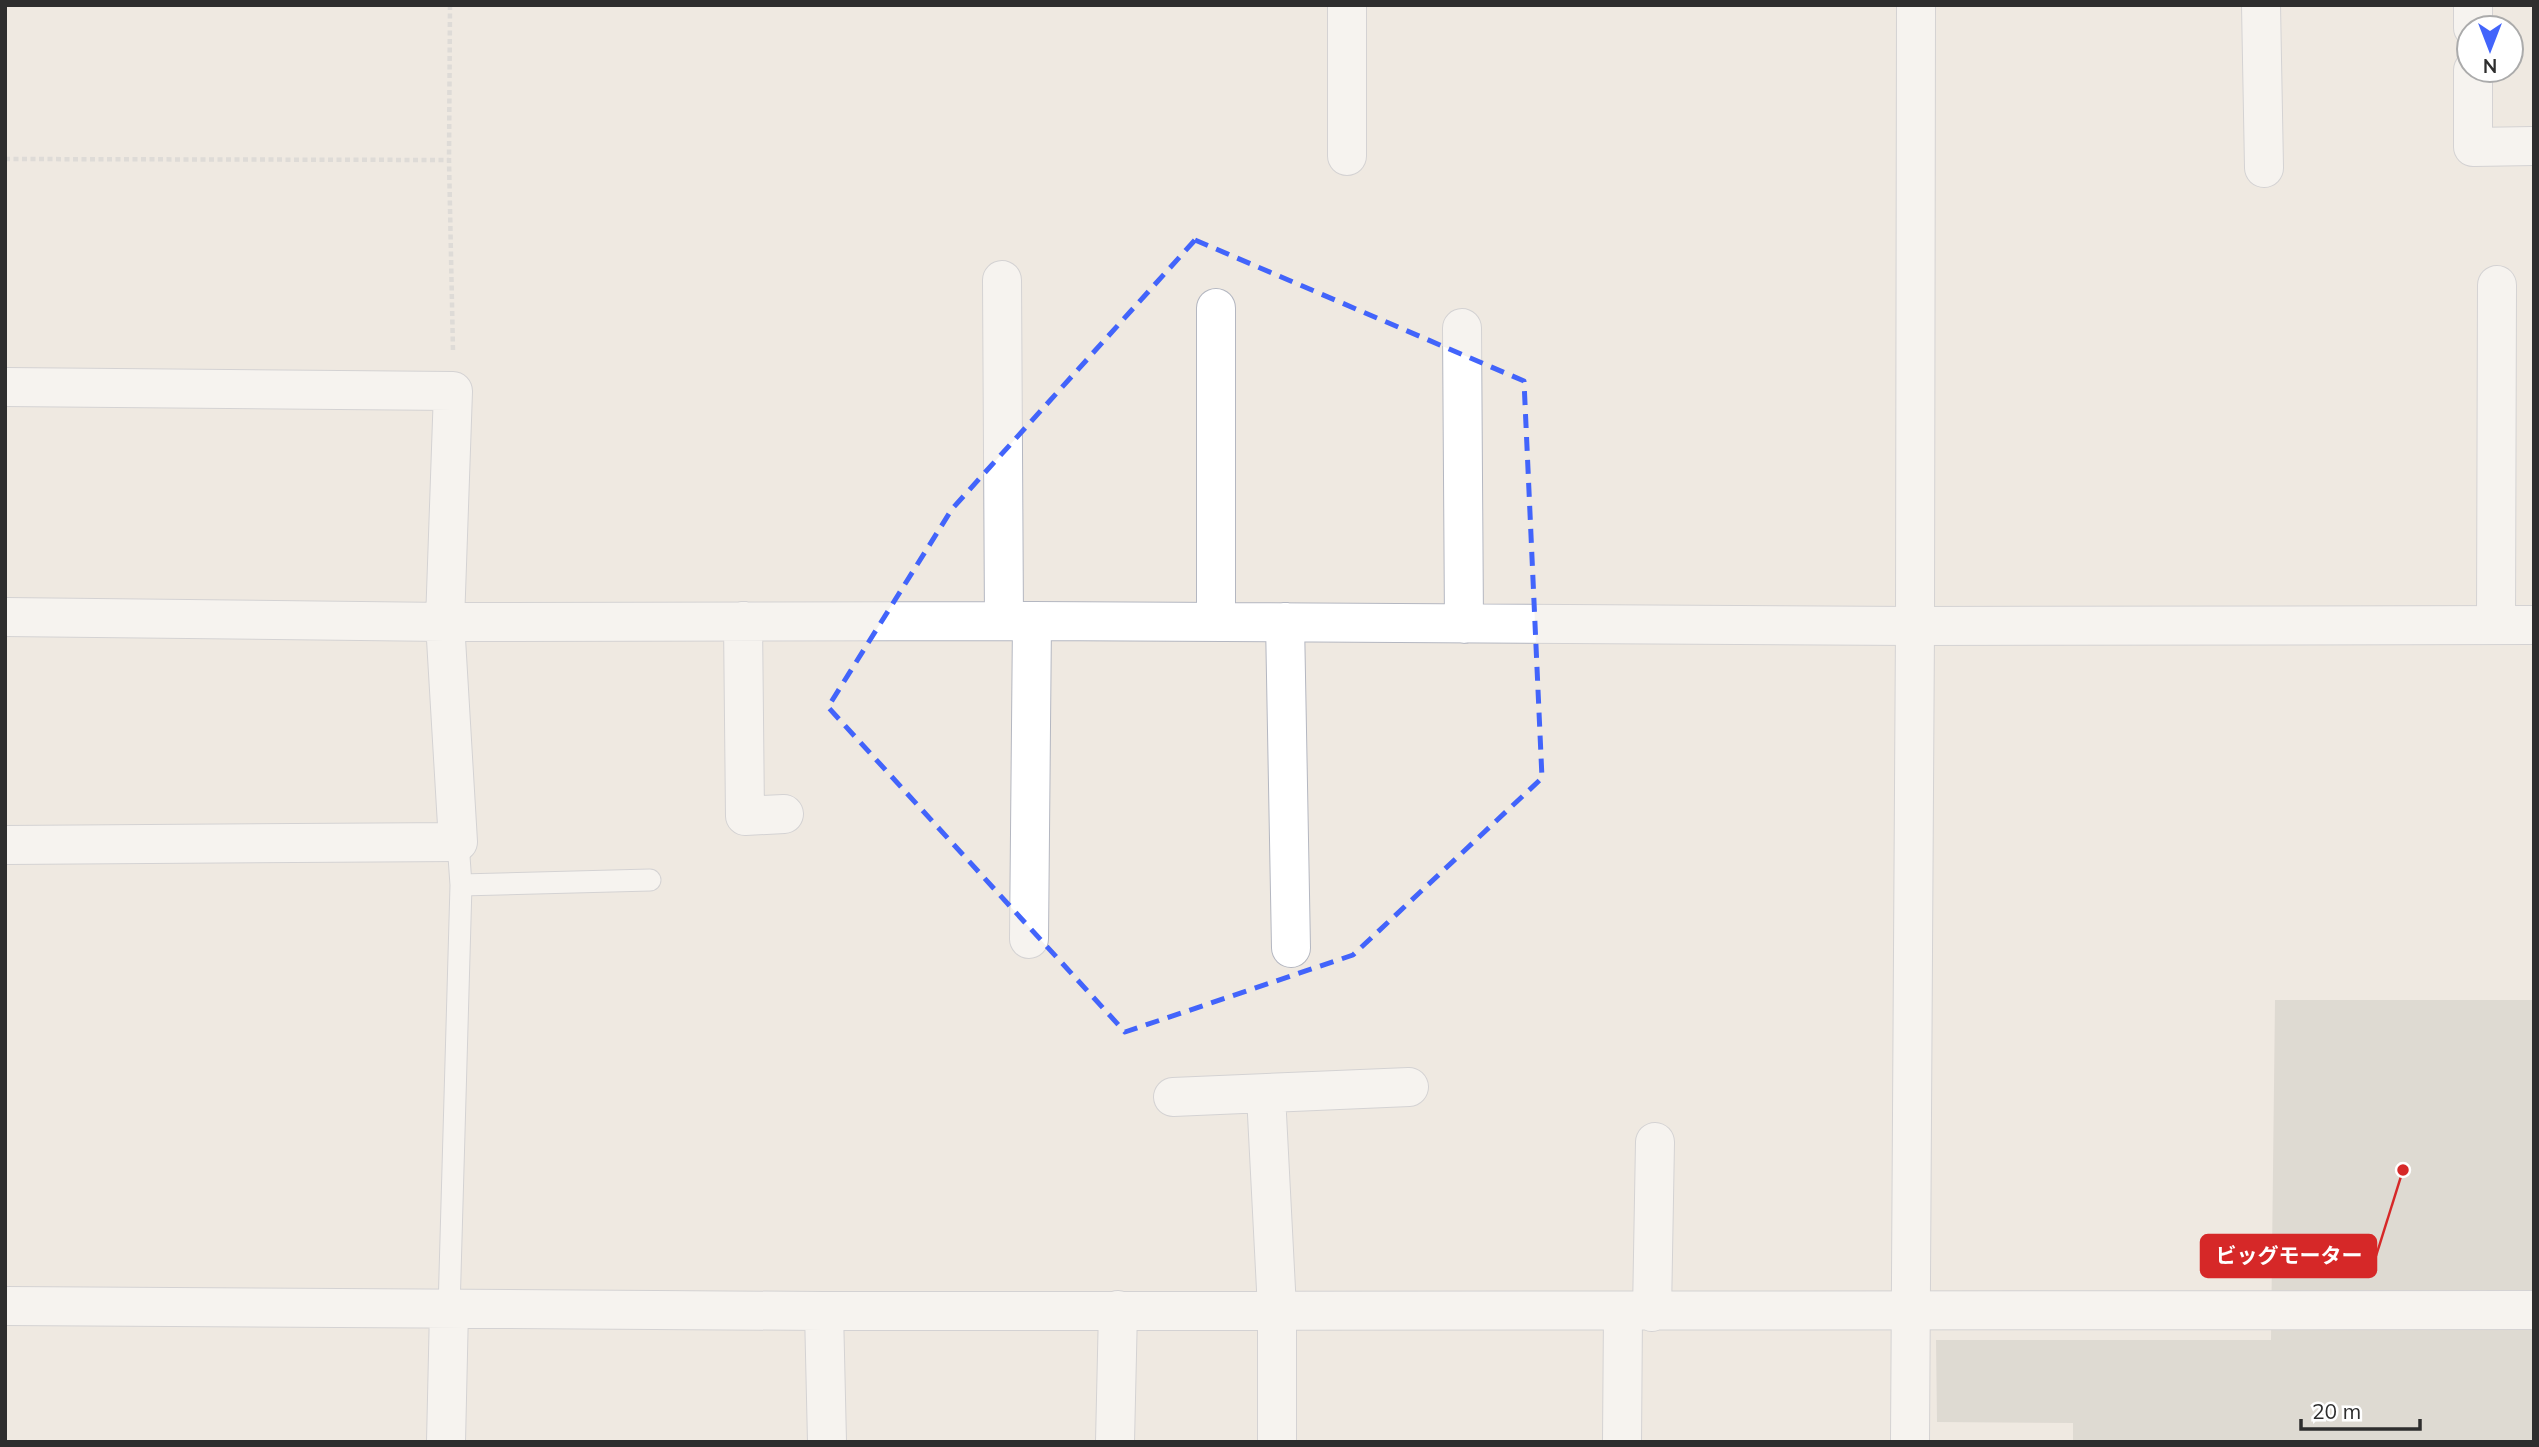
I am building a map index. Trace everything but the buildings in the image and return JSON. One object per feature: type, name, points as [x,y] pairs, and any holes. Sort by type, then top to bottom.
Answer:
[{"type":"street","points":[[1347,5],[1347,156]]},
{"type":"street","points":[[1910,1442],[1916,5]]},
{"type":"street","points":[[2261,5],[2264,168]]},
{"type":"street","points":[[2473,84],[2473,146],[2534,146]]},
{"type":"street","points":[[1002,279],[1029,939]]},
{"type":"street","points":[[2496,624],[2497,285]]},
{"type":"street","points":[[1216,308],[1216,622]]},
{"type":"street","points":[[1462,328],[1464,624]]},
{"type":"street","points":[[5,387],[453,391],[445,622],[458,842],[5,845]]},
{"type":"street","points":[[5,617],[445,622],[2534,625]]},
{"type":"street","points":[[743,621],[745,816],[784,814]]},
{"type":"street","points":[[1285,622],[1291,948]]},
{"type":"street","points":[[1173,1097],[1409,1087]]},
{"type":"street","points":[[1266,1095],[1277,1309],[1278,1442]]},
{"type":"street","points":[[1622,1442],[1654,1142]]},
{"type":"street","points":[[5,1306],[824,1311],[2534,1310]]},
{"type":"street","points":[[446,1442],[449,1310]]},
{"type":"street","points":[[1115,1442],[1118,1310]]},
{"type":"street","points":[[824,1311],[827,1442]]},
{"type":"lane","points":[[449,1310],[461,885],[458,842]]},
{"type":"lane","points":[[461,885],[650,880]]},
{"type":"path","points":[[450,5],[449,160],[453,391]]},
{"type":"path","points":[[5,159],[449,160]]},
{"type":"highlighted area","points":[[1195,240],[1524,381],[1542,778],[1353,955],[1125,1032],[828,707],[952,509]]},
{"type":"place","name":"ビッグモーター","points":[[2403,1170]]}]
